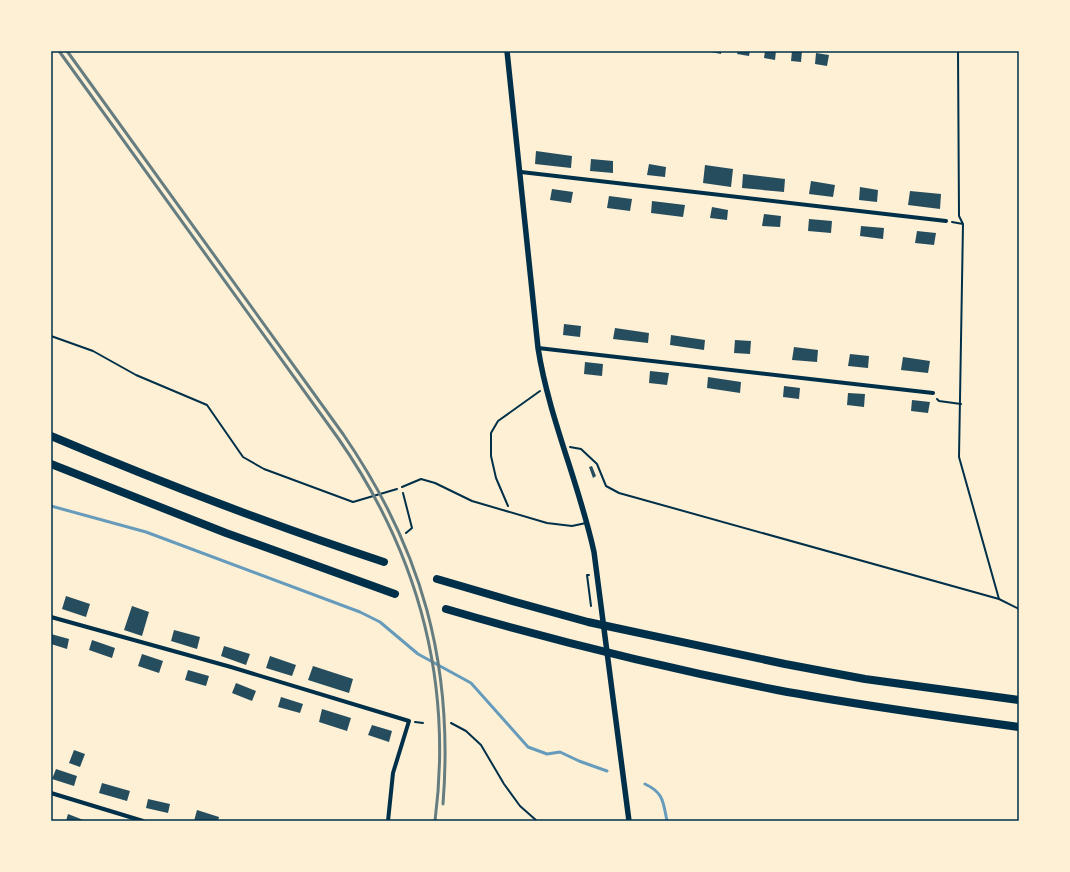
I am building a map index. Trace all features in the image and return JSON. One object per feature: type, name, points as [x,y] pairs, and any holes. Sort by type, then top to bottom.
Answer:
[{"type":"highway","points":[[51,436],[311,538],[384,562]]},
{"type":"highway","points":[[51,464],[226,533],[395,594]]},
{"type":"highway","points":[[437,579],[588,622],[785,664],[865,679],[1019,700]]},
{"type":"highway","points":[[446,609],[594,650],[778,690],[926,715],[1019,727]]},
{"type":"street","points":[[507,51],[511,100],[521,172],[538,348],[546,388],[588,522],[594,552],[629,821]]},
{"type":"street","points":[[521,172],[946,221]]},
{"type":"street","points":[[538,348],[933,393]]},
{"type":"street","points":[[51,617],[231,666],[409,721],[393,773],[388,821]]},
{"type":"street","points":[[51,793],[143,821]]},
{"type":"lane","points":[[402,487],[421,479],[435,483],[472,501],[547,523],[572,526],[588,522]]},
{"type":"path","points":[[958,51],[959,216],[963,224],[959,457],[999,598]]},
{"type":"path","points":[[946,221],[963,224]]},
{"type":"path","points":[[51,336],[93,351],[136,376],[206,405],[243,457],[264,469],[353,502],[402,487],[412,528],[406,533]]},
{"type":"path","points":[[511,512],[496,478],[491,456],[491,433],[498,421],[534,394],[546,388]]},
{"type":"path","points":[[933,393],[940,401],[961,404]]},
{"type":"path","points":[[564,446],[581,449],[596,464],[606,486],[619,493],[999,598],[1019,609]]},
{"type":"path","points":[[587,575],[591,606]]},
{"type":"path","points":[[451,723],[466,731],[481,745],[520,806],[537,821]]},
{"type":"building","points":[[721,51],[721,54],[711,52]]},
{"type":"building","points":[[738,51],[750,51],[749,56],[737,54]]},
{"type":"building","points":[[765,51],[776,51],[775,60],[764,58]]},
{"type":"building","points":[[792,51],[802,51],[801,62],[791,61]]},
{"type":"building","points":[[816,53],[829,55],[827,66],[815,64]]},
{"type":"building","points":[[536,151],[572,156],[571,168],[535,164]]},
{"type":"building","points":[[591,159],[613,161],[613,173],[590,171]]},
{"type":"building","points":[[649,164],[666,167],[665,177],[647,175]]},
{"type":"building","points":[[705,165],[733,169],[731,187],[703,183]]},
{"type":"building","points":[[743,174],[785,179],[784,192],[742,188]]},
{"type":"building","points":[[811,181],[835,185],[833,197],[809,194]]},
{"type":"building","points":[[860,187],[878,190],[877,202],[859,200]]},
{"type":"building","points":[[552,189],[573,192],[571,203],[550,200]]},
{"type":"building","points":[[910,191],[941,194],[940,209],[908,205]]},
{"type":"building","points":[[609,196],[632,199],[630,211],[607,208]]},
{"type":"building","points":[[652,201],[685,205],[683,217],[651,213]]},
{"type":"building","points":[[712,207],[728,210],[727,220],[710,218]]},
{"type":"building","points":[[764,214],[781,216],[780,227],[762,226]]},
{"type":"building","points":[[809,219],[832,221],[831,233],[808,231]]},
{"type":"building","points":[[861,226],[884,228],[883,239],[860,236]]},
{"type":"building","points":[[917,231],[936,233],[934,245],[915,243]]},
{"type":"building","points":[[564,324],[581,326],[580,337],[563,335]]},
{"type":"building","points":[[615,328],[649,333],[648,343],[613,339]]},
{"type":"building","points":[[671,335],[705,340],[704,350],[670,345]]},
{"type":"building","points":[[735,340],[751,341],[750,354],[734,353]]},
{"type":"building","points":[[794,347],[818,350],[817,362],[792,360]]},
{"type":"building","points":[[850,354],[869,356],[868,368],[848,366]]},
{"type":"building","points":[[903,357],[930,361],[928,373],[901,370]]},
{"type":"building","points":[[585,362],[603,364],[602,376],[584,374]]},
{"type":"building","points":[[650,371],[669,373],[667,385],[649,383]]},
{"type":"building","points":[[708,377],[741,382],[740,393],[707,388]]},
{"type":"building","points":[[784,386],[800,388],[799,399],[783,397]]},
{"type":"building","points":[[848,393],[865,394],[864,407],[847,405]]},
{"type":"building","points":[[912,400],[930,402],[928,413],[911,411]]},
{"type":"building","points":[[592,466],[596,476],[593,478],[589,467]]},
{"type":"building","points":[[66,596],[90,604],[86,617],[62,609]]},
{"type":"building","points":[[132,606],[149,612],[142,636],[124,630]]},
{"type":"building","points":[[174,630],[200,637],[197,649],[171,641]]},
{"type":"building","points":[[51,634],[69,639],[67,649],[51,644]]},
{"type":"building","points":[[92,640],[115,648],[112,658],[89,650]]},
{"type":"building","points":[[224,646],[250,654],[246,665],[221,656]]},
{"type":"building","points":[[142,654],[163,661],[159,673],[138,666]]},
{"type":"building","points":[[270,656],[296,665],[292,676],[266,668]]},
{"type":"building","points":[[313,666],[353,679],[349,693],[308,680]]},
{"type":"building","points":[[188,670],[209,676],[206,686],[185,680]]},
{"type":"building","points":[[236,683],[256,691],[252,701],[232,693]]},
{"type":"building","points":[[281,697],[303,704],[300,713],[278,707]]},
{"type":"building","points":[[322,709],[351,718],[347,731],[319,722]]},
{"type":"building","points":[[372,725],[392,731],[389,742],[368,735]]},
{"type":"building","points":[[74,750],[85,754],[80,767],[69,763]]},
{"type":"building","points":[[56,769],[77,776],[74,786],[52,779]]},
{"type":"building","points":[[102,783],[130,791],[127,801],[99,793]]},
{"type":"building","points":[[148,799],[170,804],[168,813],[146,808]]},
{"type":"building","points":[[197,810],[219,817],[218,821],[194,821]]},
{"type":"building","points":[[68,814],[86,821],[66,821]]},
{"type":"waterway","points":[[51,506],[146,532],[360,612],[380,622],[418,654],[471,683],[528,747],[547,754],[560,752],[579,761],[607,771]]},
{"type":"waterway","points":[[645,784],[656,791],[662,799],[667,821]]},
{"type":"railway","points":[[59,51],[338,438],[366,482],[389,527],[409,573],[423,620],[433,669],[439,718],[439,769],[435,821]]},
{"type":"railway","points":[[67,51],[343,434],[370,477],[394,521],[412,565],[427,610],[437,656],[443,703],[445,753],[443,804]]}]
